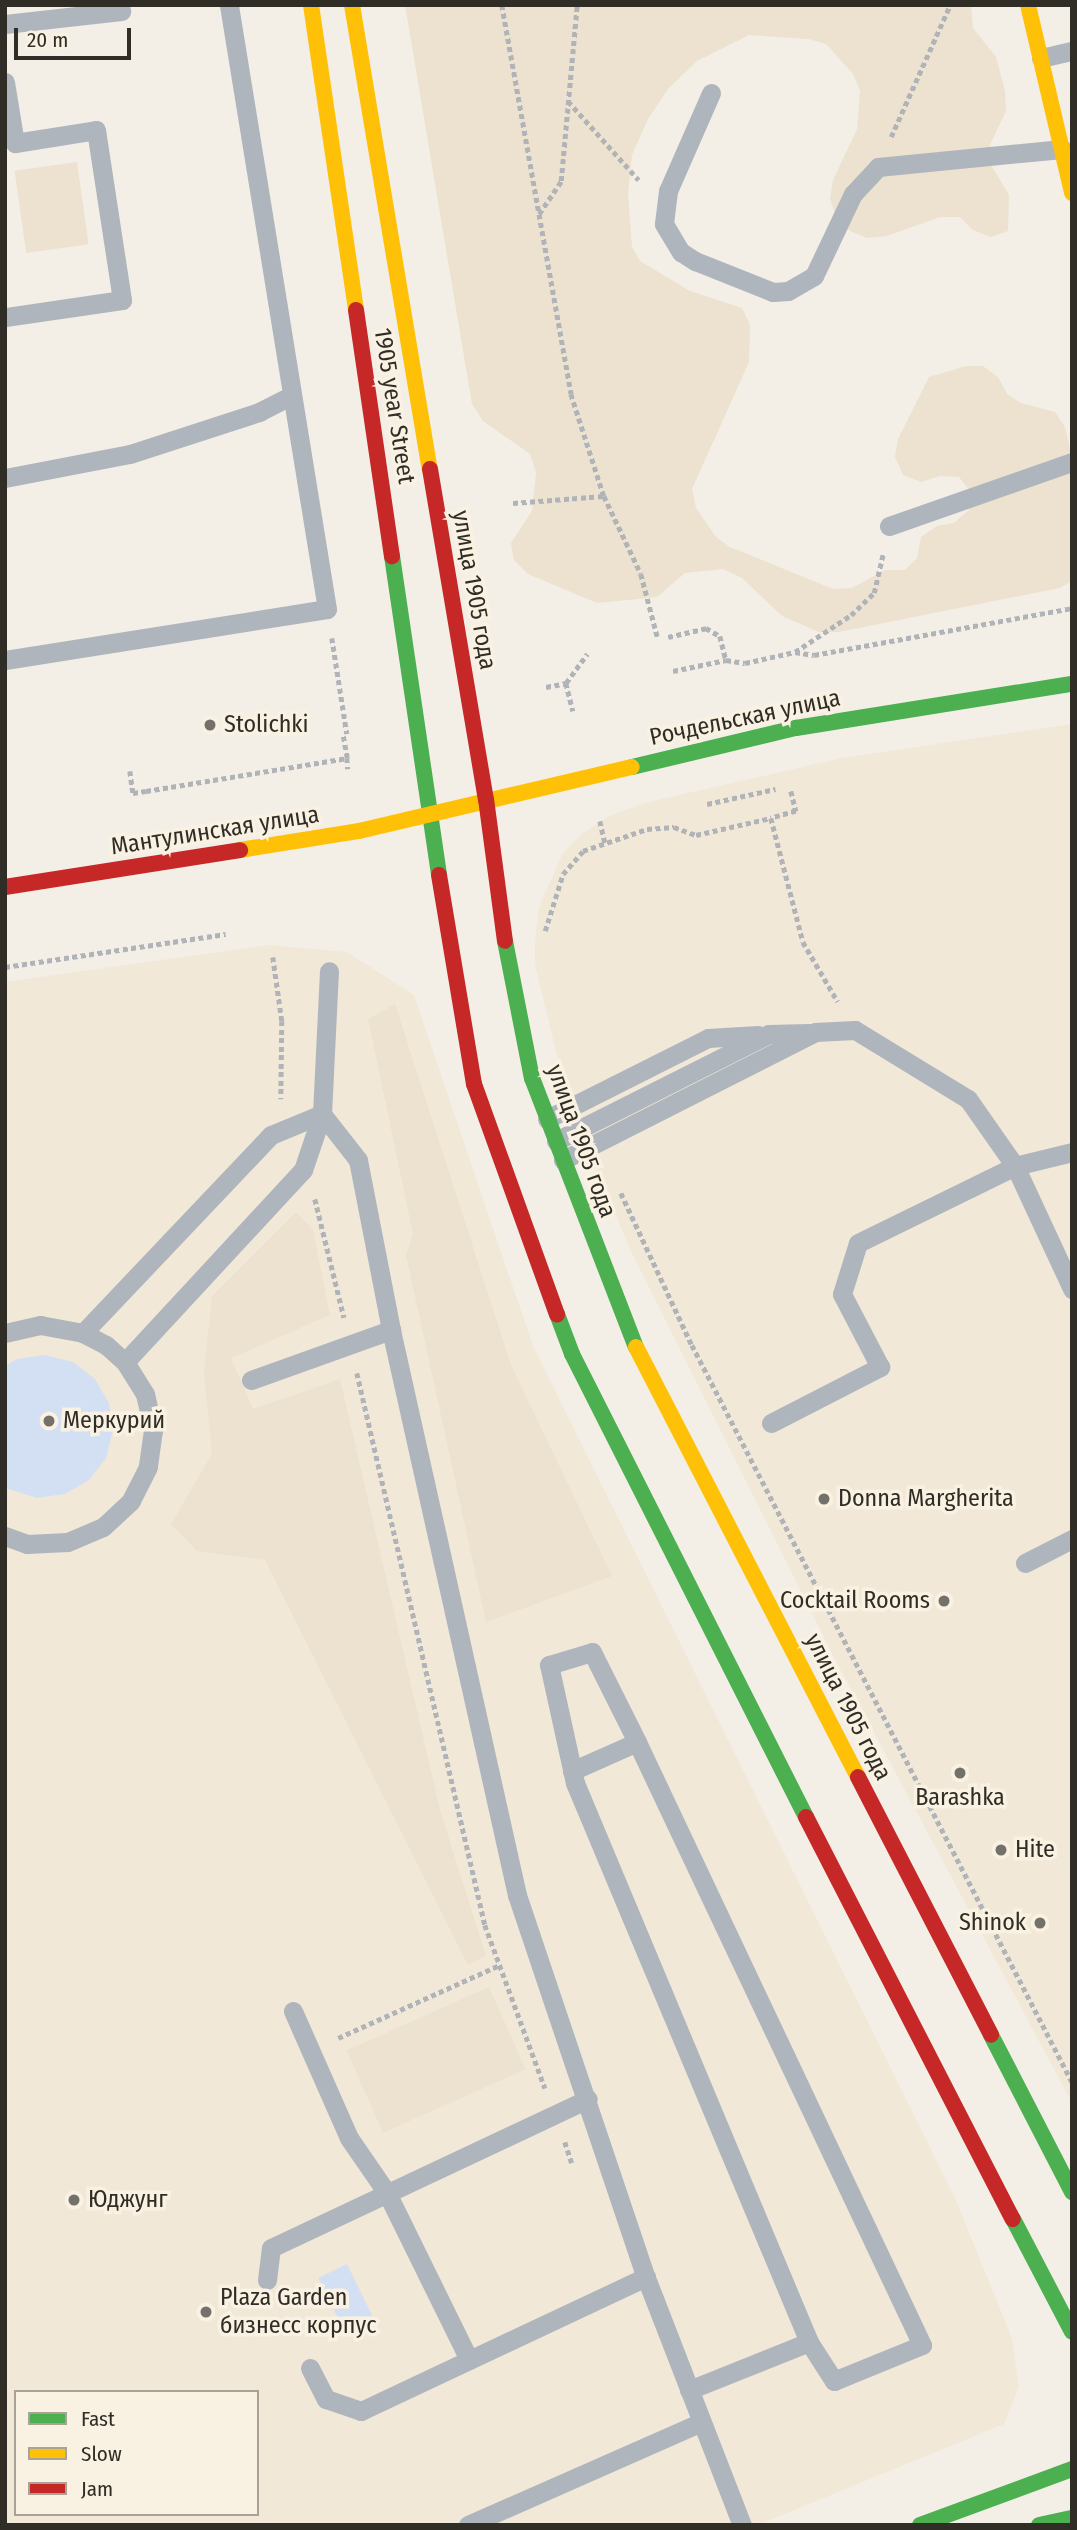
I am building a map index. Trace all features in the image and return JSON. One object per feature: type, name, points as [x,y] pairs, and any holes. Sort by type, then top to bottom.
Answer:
[{"type":"main road","name":"1905 year Street","points":[[311,5],[431,813]]},
{"type":"main road","name":"улица 1905 года","points":[[352,5],[486,799],[512,988],[532,1078],[630,1336],[1072,2192]]},
{"type":"main road","points":[[1028,5],[1072,193]]},
{"type":"main road","name":"Рочдельская улица","points":[[431,813],[796,728],[1072,684]]},
{"type":"main road","name":"Мантулинская улица","points":[[5,887],[359,831],[431,813]]},
{"type":"main road","points":[[431,813],[458,1008],[474,1084],[572,1354],[939,2080],[1072,2332]]},
{"type":"main road","points":[[920,2525],[1072,2469]]},
{"type":"main road","points":[[1040,2525],[1072,2518]]},
{"type":"lane","points":[[5,660],[327,609],[229,5]]},
{"type":"lane","points":[[5,24],[121,11]]},
{"type":"lane","points":[[1041,58],[1072,51]]},
{"type":"lane","points":[[5,82],[15,143],[96,131],[122,300],[5,317]]},
{"type":"lane","points":[[711,93],[663,207],[664,224],[681,252],[758,288],[788,291],[814,276],[853,194],[878,167],[1062,149]]},
{"type":"lane","points":[[5,478],[130,453],[259,412],[291,396]]},
{"type":"lane","points":[[889,526],[1072,462]]},
{"type":"lane","points":[[125,1362],[303,1170],[322,1114],[328,971]]},
{"type":"lane","points":[[547,1119],[708,1038],[855,1030],[968,1099],[1015,1166],[1072,1289]]},
{"type":"lane","points":[[563,1160],[815,1032]]},
{"type":"lane","points":[[555,1141],[769,1034]]},
{"type":"lane","points":[[83,1333],[271,1135],[322,1114]]},
{"type":"lane","points":[[322,1114],[358,1160],[391,1330],[517,1895],[646,2277],[742,2525]]},
{"type":"lane","points":[[771,1423],[880,1367],[842,1294],[858,1243],[1015,1166],[1072,1152]]},
{"type":"lane","points":[[5,1333],[40,1325],[83,1333],[125,1362],[145,1394],[153,1430],[148,1468],[131,1501],[103,1527],[67,1542],[27,1544],[5,1536]]},
{"type":"lane","points":[[251,1380],[391,1330]]},
{"type":"lane","points":[[1025,1563],[1072,1539]]},
{"type":"lane","points":[[592,1652],[637,1742],[922,2345],[834,2381],[808,2342],[572,1771],[548,1665],[592,1652]]},
{"type":"lane","points":[[572,1771],[637,1742]]},
{"type":"lane","points":[[293,2011],[349,2138],[387,2193],[469,2360]]},
{"type":"lane","points":[[267,2280],[271,2248],[588,2099]]},
{"type":"lane","points":[[310,2368],[326,2399],[360,2411],[646,2277]]},
{"type":"lane","points":[[689,2390],[808,2342]]},
{"type":"lane","points":[[468,2525],[701,2422]]},
{"type":"path","points":[[502,5],[570,394],[604,496],[641,574],[658,639]]},
{"type":"path","points":[[539,215],[561,181],[577,5]]},
{"type":"path","points":[[878,167],[950,5]]},
{"type":"path","points":[[568,101],[663,207]]},
{"type":"path","points":[[513,503],[604,496]]},
{"type":"path","points":[[795,652],[851,615],[874,593],[889,526]]},
{"type":"path","points":[[673,671],[726,660],[745,663],[795,652],[840,651],[1072,608]]},
{"type":"path","points":[[327,609],[348,769]]},
{"type":"path","points":[[668,636],[706,628],[720,636],[726,660]]},
{"type":"path","points":[[546,687],[566,683],[587,654]]},
{"type":"path","points":[[566,683],[573,711]]},
{"type":"path","points":[[130,771],[133,793],[346,758]]},
{"type":"path","points":[[707,804],[775,789]]},
{"type":"path","points":[[790,791],[796,811],[771,818],[803,942],[855,1030]]},
{"type":"path","points":[[600,821],[605,843]]},
{"type":"path","points":[[539,907],[550,905]]},
{"type":"path","points":[[5,967],[226,934]]},
{"type":"path","points":[[274,957],[282,1021],[279,1090],[287,1128]]},
{"type":"path","points":[[303,1170],[319,1211],[485,1925],[573,2165]]},
{"type":"path","points":[[311,2050],[500,1965]]},
{"type":"shaded area","points":[[405,5],[971,5],[973,28],[996,57],[1005,91],[1006,111],[990,145],[990,163],[1009,195],[1008,231],[991,237],[973,230],[960,217],[940,217],[887,236],[867,238],[850,231],[836,217],[830,199],[833,180],[857,129],[860,91],[853,74],[826,44],[808,39],[749,35],[697,61],[668,89],[648,119],[632,155],[628,193],[632,247],[640,261],[690,291],[742,308],[750,325],[749,362],[692,489],[696,508],[716,537],[730,547],[833,589],[852,588],[885,570],[905,570],[917,558],[921,537],[937,526],[954,523],[969,510],[970,491],[959,477],[940,476],[921,482],[903,475],[895,457],[898,439],[929,377],[966,366],[983,366],[998,377],[1007,394],[1021,403],[1055,412],[1065,427],[1072,458],[1072,581],[1060,588],[839,632],[819,632],[782,616],[742,578],[723,569],[685,573],[657,597],[597,603],[528,574],[514,560],[511,543],[532,511],[536,473],[530,454],[483,421],[472,404]]},
{"type":"shaded area","points":[[77,162],[89,244],[26,253],[15,171]]},
{"type":"shaded area","points":[[1072,724],[1070,2099],[840,1669],[629,1247],[580,1129],[558,1060],[535,965],[535,940],[539,907],[563,853],[583,833],[609,816],[644,803],[842,758]]},
{"type":"shaded area","points":[[269,945],[347,952],[414,995],[533,1346],[955,2198],[1012,2338],[1019,2387],[1004,2424],[758,2525],[5,2525],[5,982]]},
{"type":"shaded area","points":[[395,1004],[511,1365],[612,1576],[486,1622],[406,1255],[413,1234],[368,1019]]},
{"type":"shaded area","points":[[296,1212],[313,1230],[330,1315],[231,1358],[253,1409],[340,1379],[440,1810],[486,1956],[468,1965],[265,1560],[197,1551],[171,1524],[212,1454],[204,1373],[212,1296]]},
{"type":"shaded area","points":[[489,1987],[526,2069],[383,2133],[346,2050]]},
{"type":"water","points":[[45,1355],[73,1362],[95,1379],[109,1403],[113,1430],[106,1458],[89,1480],[65,1494],[37,1498],[5,1488],[5,1366],[17,1359]]},
{"type":"water","points":[[347,2264],[372,2316],[344,2330],[318,2278]]},
{"type":"traffic: fast","points":[[392,556],[439,875]]},
{"type":"traffic: fast","points":[[632,767],[796,728],[1072,684]]},
{"type":"traffic: fast","points":[[505,941],[532,1078],[636,1347]]},
{"type":"traffic: fast","points":[[557,1314],[572,1354],[806,1817]]},
{"type":"traffic: fast","points":[[991,2035],[1072,2192]]},
{"type":"traffic: fast","points":[[1013,2219],[1072,2332]]},
{"type":"traffic: fast","points":[[920,2525],[1072,2469]]},
{"type":"traffic: fast","points":[[1039,2525],[1072,2518]]},
{"type":"traffic: slow","points":[[311,5],[356,310]]},
{"type":"traffic: slow","points":[[352,5],[430,469]]},
{"type":"traffic: slow","points":[[1028,5],[1072,193]]},
{"type":"traffic: slow","points":[[240,850],[359,831],[632,767]]},
{"type":"traffic: slow","points":[[636,1347],[858,1777]]},
{"type":"traffic: jam","points":[[356,310],[392,556]]},
{"type":"traffic: jam","points":[[430,469],[486,799],[505,941]]},
{"type":"traffic: jam","points":[[5,887],[240,850]]},
{"type":"traffic: jam","points":[[439,875],[474,1084],[557,1314]]},
{"type":"traffic: jam","points":[[858,1777],[991,2035]]},
{"type":"traffic: jam","points":[[806,1817],[1013,2219]]},
{"type":"place","name":"Stolichki","points":[[210,725]]},
{"type":"place","name":"Меркурий","points":[[49,1421]]},
{"type":"place","name":"Donna Margherita","points":[[824,1499]]},
{"type":"place","name":"Cocktail Rooms","points":[[944,1601]]},
{"type":"place","name":"Barashka","points":[[960,1773]]},
{"type":"place","name":"Hite","points":[[1001,1850]]},
{"type":"place","name":"Shinok","points":[[1040,1923]]},
{"type":"place","name":"Юджунг","points":[[74,2200]]},
{"type":"place","name":"Plaza Garden бизнесс корпус","points":[[206,2312]]}]
